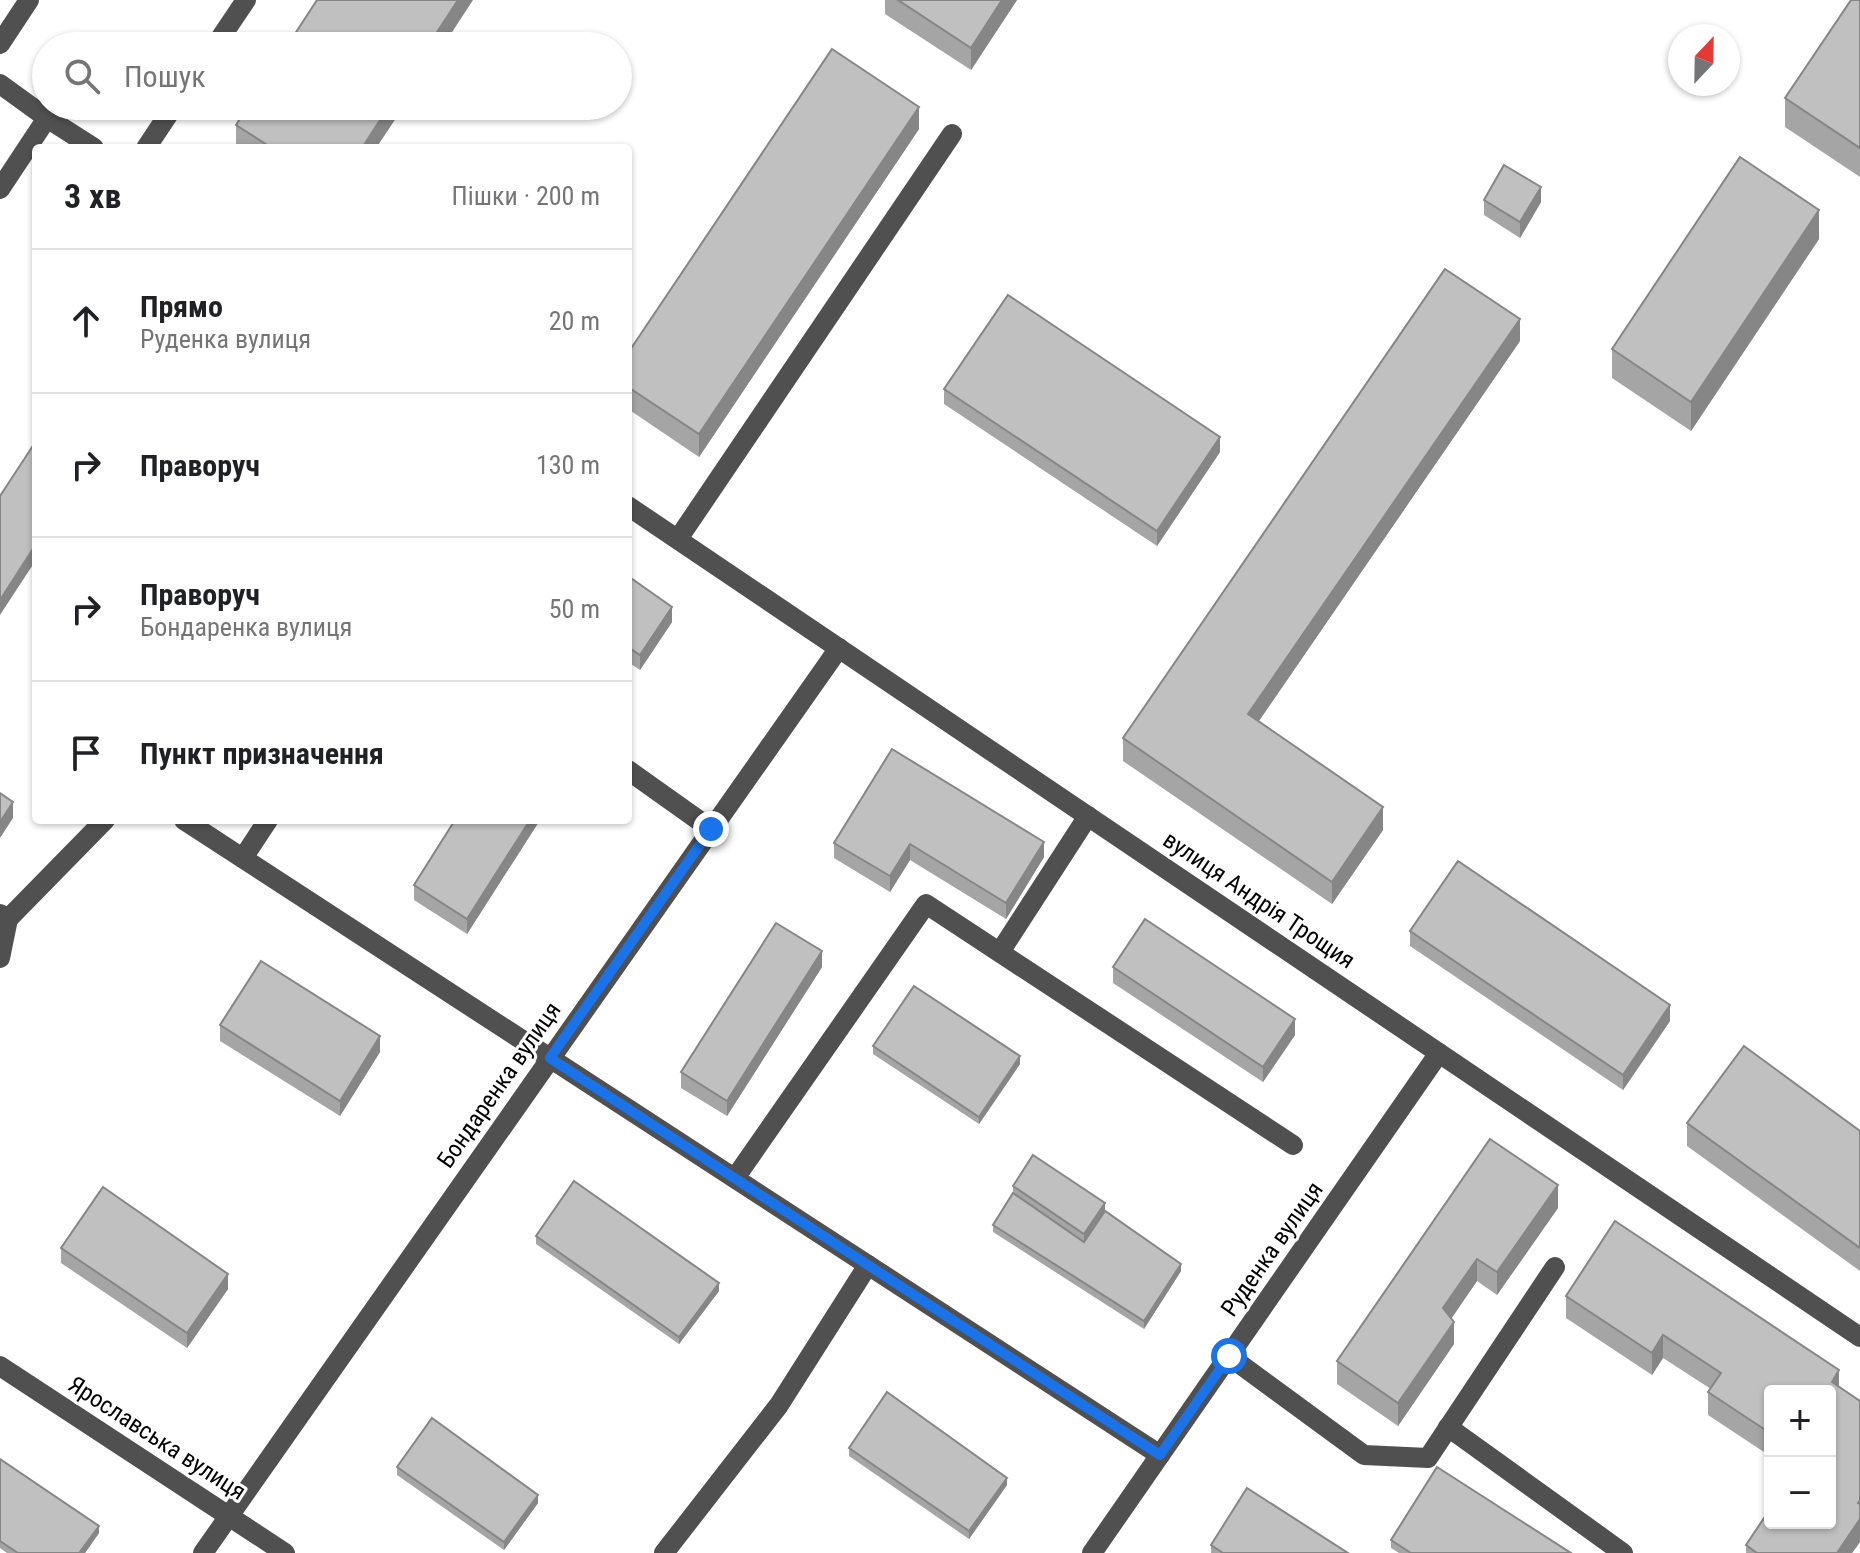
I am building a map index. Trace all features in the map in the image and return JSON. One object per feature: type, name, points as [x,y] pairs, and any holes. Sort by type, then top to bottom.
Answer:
[{"type":"street","points":[[0,44],[29,0]]},
{"type":"street","points":[[224,32],[246,0]]},
{"type":"street","points":[[0,84],[32,107]]},
{"type":"street","points":[[0,189],[46,120]]},
{"type":"street","points":[[50,120],[88,144]]},
{"type":"street","points":[[149,144],[165,120]]},
{"type":"street","points":[[678,539],[952,134]]},
{"type":"street","name":"вулиця Андрія Трощия","points":[[632,509],[1860,1337]]},
{"type":"street","name":"Бондаренка вулиця","points":[[203,1553],[839,648]]},
{"type":"street","points":[[632,773],[711,829]]},
{"type":"street","points":[[1000,952],[1088,816]]},
{"type":"street","points":[[0,958],[4,916],[101,824]]},
{"type":"street","points":[[190,824],[1160,1455]]},
{"type":"street","points":[[243,858],[265,824]]},
{"type":"street","points":[[735,1178],[926,904],[1293,1145]]},
{"type":"street","name":"Руденка вулиця","points":[[1092,1553],[1439,1053]]},
{"type":"street","points":[[664,1553],[779,1405],[868,1265]]},
{"type":"street","points":[[1229,1356],[1364,1455],[1428,1458],[1555,1267]]},
{"type":"street","name":"Ярославська вулиця","points":[[0,1366],[285,1553]]},
{"type":"street","points":[[1448,1427],[1623,1553]]},
{"type":"building","points":[[317,0],[458,0],[437,32],[296,32]]},
{"type":"building","points":[[898,0],[1002,0],[971,48]]},
{"type":"building","points":[[1851,0],[1860,0],[1860,148],[1785,98]]},
{"type":"building","points":[[832,49],[919,107],[699,434],[632,390],[632,347]]},
{"type":"building","points":[[239,120],[380,120],[365,144],[266,144],[236,125]]},
{"type":"building","points":[[1740,157],[1819,210],[1691,402],[1612,349]]},
{"type":"building","points":[[1504,165],[1541,187],[1520,222],[1484,200]]},
{"type":"building","points":[[1445,269],[1520,319],[1248,714],[1383,807],[1332,882],[1123,738]]},
{"type":"building","points":[[1008,295],[1220,437],[1157,531],[944,389]]},
{"type":"building","points":[[32,447],[32,550],[0,600],[0,496]]},
{"type":"building","points":[[632,579],[672,607],[640,655],[632,650]]},
{"type":"building","points":[[892,749],[1044,842],[1006,903],[910,844],[890,876],[834,843]]},
{"type":"building","points":[[0,793],[13,802],[0,822]]},
{"type":"building","points":[[452,824],[527,824],[467,919],[414,885]]},
{"type":"building","points":[[1458,861],[1670,1005],[1623,1075],[1410,931]]},
{"type":"building","points":[[1145,919],[1295,1019],[1263,1067],[1113,967]]},
{"type":"building","points":[[776,923],[822,951],[727,1101],[681,1072]]},
{"type":"building","points":[[261,961],[380,1036],[340,1101],[220,1025]]},
{"type":"building","points":[[914,986],[1020,1056],[979,1117],[873,1046]]},
{"type":"building","points":[[1744,1046],[1860,1131],[1860,1248],[1687,1123]]},
{"type":"building","points":[[1490,1139],[1558,1185],[1497,1272],[1477,1259],[1443,1308],[1454,1322],[1398,1403],[1337,1361]]},
{"type":"building","points":[[1033,1155],[1105,1203],[1084,1234],[1013,1186]]},
{"type":"building","points":[[574,1181],[719,1283],[679,1337],[536,1236]]},
{"type":"building","points":[[103,1187],[228,1274],[187,1333],[61,1248]]},
{"type":"building","points":[[1013,1193],[1084,1242],[1105,1211],[1181,1264],[1144,1321],[993,1225]]},
{"type":"building","points":[[1615,1221],[1839,1370],[1832,1382],[1860,1401],[1860,1519],[1837,1553],[1757,1553],[1746,1545],[1764,1518],[1764,1529],[1836,1529],[1836,1385],[1764,1385],[1764,1429],[1708,1392],[1721,1373],[1663,1335],[1652,1353],[1566,1296]]},
{"type":"building","points":[[887,1392],[1007,1478],[969,1531],[849,1448]]},
{"type":"building","points":[[432,1418],[538,1495],[504,1542],[397,1467]]},
{"type":"building","points":[[0,1459],[99,1526],[79,1553],[18,1553],[0,1541]]},
{"type":"building","points":[[1437,1467],[1571,1553],[1411,1553],[1391,1540]]},
{"type":"building","points":[[1247,1488],[1348,1553],[1223,1553],[1211,1545]]},
{"type":"route","points":[[711,829],[550,1058],[1160,1455],[1229,1356]]}]
